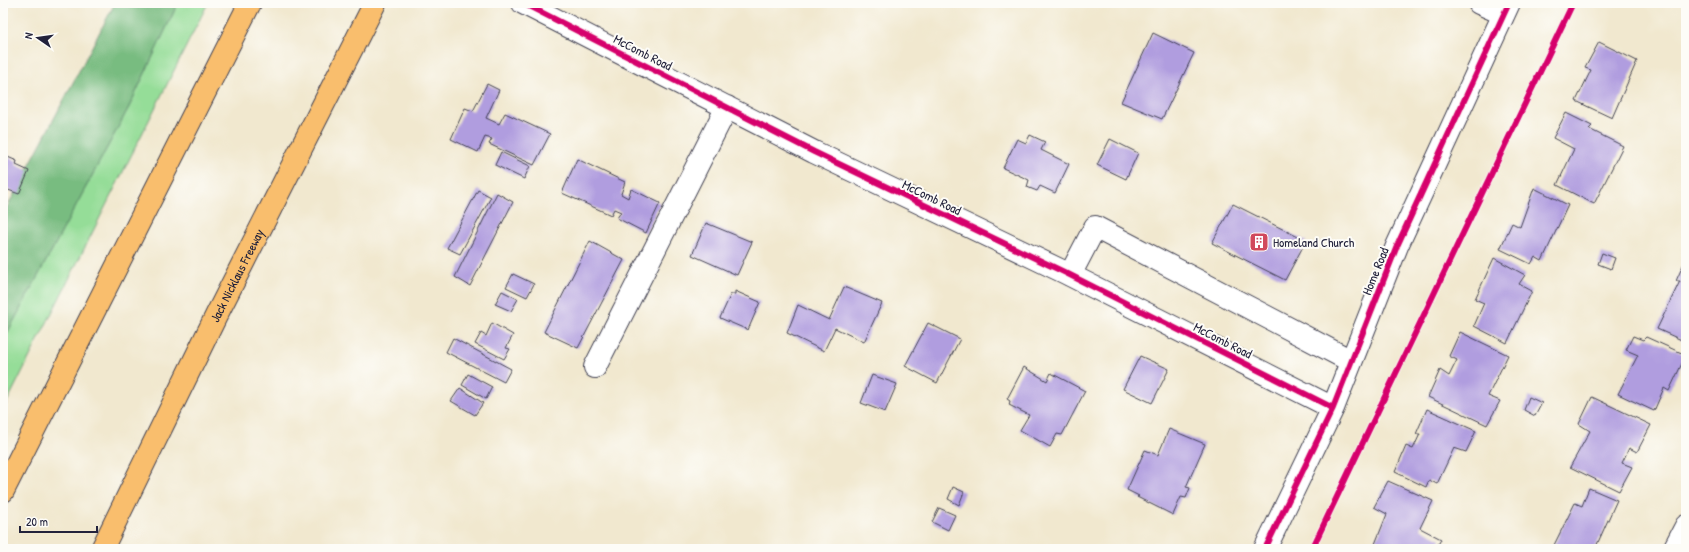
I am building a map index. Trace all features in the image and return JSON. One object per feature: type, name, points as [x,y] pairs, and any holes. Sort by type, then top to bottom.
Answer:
[{"type":"highway","points":[[3,491],[250,3]]},
{"type":"highway","name":"Jack Nicklaus Freeway","points":[[102,549],[218,314],[375,3]]},
{"type":"street","name":"McComb Road","points":[[523,3],[814,152],[1070,275],[1333,408]]},
{"type":"street","points":[[1479,3],[1506,8]]},
{"type":"street","name":"Home Road","points":[[1265,549],[1333,408],[1397,246],[1506,8]]},
{"type":"street","points":[[595,367],[727,107]]},
{"type":"street","points":[[1070,275],[1095,227],[1352,361]]},
{"type":"street","points":[[1674,549],[1686,526]]},
{"type":"green space","points":[[115,3],[178,3],[129,107],[3,341],[3,215]]},
{"type":"green space","points":[[178,3],[208,3],[3,410],[3,341],[129,107]]},
{"type":"building","points":[[1153,33],[1194,53],[1162,119],[1121,102]]},
{"type":"building","points":[[1599,42],[1637,61],[1612,118],[1576,101],[1591,70],[1585,68]]},
{"type":"building","points":[[487,84],[499,90],[486,118],[499,124],[505,113],[550,134],[534,165],[489,144],[492,139],[485,137],[478,152],[451,139],[465,108],[473,111]]},
{"type":"building","points":[[1566,113],[1592,126],[1589,129],[1623,146],[1594,204],[1557,185],[1574,149],[1553,138]]},
{"type":"building","points":[[1030,135],[1045,142],[1041,150],[1069,164],[1055,193],[1040,186],[1037,191],[1027,187],[1029,180],[1003,168],[1017,139],[1026,143]]},
{"type":"building","points":[[1110,139],[1138,153],[1126,179],[1097,165]]},
{"type":"building","points":[[501,152],[530,166],[524,179],[495,165]]},
{"type":"building","points":[[3,155],[17,161],[16,165],[29,171],[19,194],[3,188]]},
{"type":"building","points":[[577,159],[625,182],[621,194],[628,198],[631,189],[660,203],[646,233],[617,218],[621,212],[614,209],[611,215],[562,193]]},
{"type":"building","points":[[1534,188],[1568,205],[1542,261],[1535,257],[1531,264],[1500,249],[1512,223],[1520,227]]},
{"type":"building","points":[[478,190],[491,197],[460,254],[447,248]]},
{"type":"building","points":[[497,193],[513,202],[470,286],[455,277]]},
{"type":"building","name":"Homeland Church","points":[[1233,204],[1306,241],[1285,280],[1212,243]]},
{"type":"building","points":[[706,223],[752,242],[737,275],[692,255]]},
{"type":"building","points":[[590,241],[624,260],[578,348],[544,332]]},
{"type":"building","points":[[1602,253],[1615,258],[1611,269],[1598,264]]},
{"type":"building","points":[[1494,258],[1525,275],[1519,284],[1532,291],[1507,343],[1474,326],[1484,303],[1475,299]]},
{"type":"building","points":[[1684,263],[1686,263],[1686,342],[1657,329],[1680,281],[1676,281]]},
{"type":"building","points":[[513,274],[534,284],[527,297],[506,287]]},
{"type":"building","points":[[844,287],[882,303],[864,342],[835,328],[824,351],[787,333],[798,305],[829,320]]},
{"type":"building","points":[[502,291],[518,299],[511,311],[495,304]]},
{"type":"building","points":[[735,291],[760,302],[748,330],[720,318],[731,294],[735,294]]},
{"type":"building","points":[[492,323],[513,335],[506,348],[510,349],[504,359],[475,344],[481,333],[486,336]]},
{"type":"building","points":[[928,323],[960,339],[937,383],[905,366]]},
{"type":"building","points":[[1460,332],[1508,355],[1488,396],[1500,401],[1487,425],[1428,397],[1440,370],[1449,376],[1457,360],[1449,356]]},
{"type":"building","points":[[1633,336],[1643,340],[1646,337],[1686,355],[1669,391],[1664,388],[1654,411],[1618,394],[1638,355],[1626,350]]},
{"type":"building","points":[[453,338],[511,369],[504,382],[446,352]]},
{"type":"building","points":[[1140,356],[1169,369],[1152,403],[1123,389]]},
{"type":"building","points":[[1024,367],[1047,381],[1051,373],[1085,391],[1062,435],[1057,434],[1050,447],[1020,430],[1029,415],[1009,405],[1010,401],[1007,399]]},
{"type":"building","points":[[468,374],[492,387],[486,399],[462,385]]},
{"type":"building","points":[[872,375],[897,384],[885,412],[861,403]]},
{"type":"building","points":[[460,388],[483,403],[475,415],[451,401]]},
{"type":"building","points":[[1529,397],[1542,403],[1535,416],[1524,410]]},
{"type":"building","points":[[1592,397],[1651,425],[1637,452],[1629,448],[1622,463],[1632,467],[1619,491],[1570,467],[1590,431],[1579,424]]},
{"type":"building","points":[[1427,409],[1476,431],[1466,452],[1454,448],[1437,484],[1429,480],[1426,487],[1395,472],[1406,446],[1413,449],[1420,434],[1416,434]]},
{"type":"building","points":[[1169,429],[1205,444],[1186,487],[1190,488],[1186,498],[1181,497],[1173,515],[1137,497],[1139,496],[1127,490],[1145,450],[1158,455]]},
{"type":"building","points":[[1388,481],[1433,501],[1420,528],[1441,539],[1436,549],[1373,549],[1387,514],[1374,507]]},
{"type":"building","points":[[953,487],[964,492],[959,505],[948,499]]},
{"type":"building","points":[[1589,488],[1617,500],[1595,549],[1552,549],[1575,503],[1582,506]]},
{"type":"building","points":[[939,508],[955,515],[948,530],[932,522]]},
{"type":"cycle path","points":[[523,3],[814,152],[1064,272],[1333,408]]},
{"type":"cycle path","points":[[1265,549],[1333,408],[1397,246],[1509,3]]},
{"type":"cycle path","points":[[1312,549],[1573,3]]},
{"type":"place","name":"Homeland Church","points":[[1259,242]]}]
